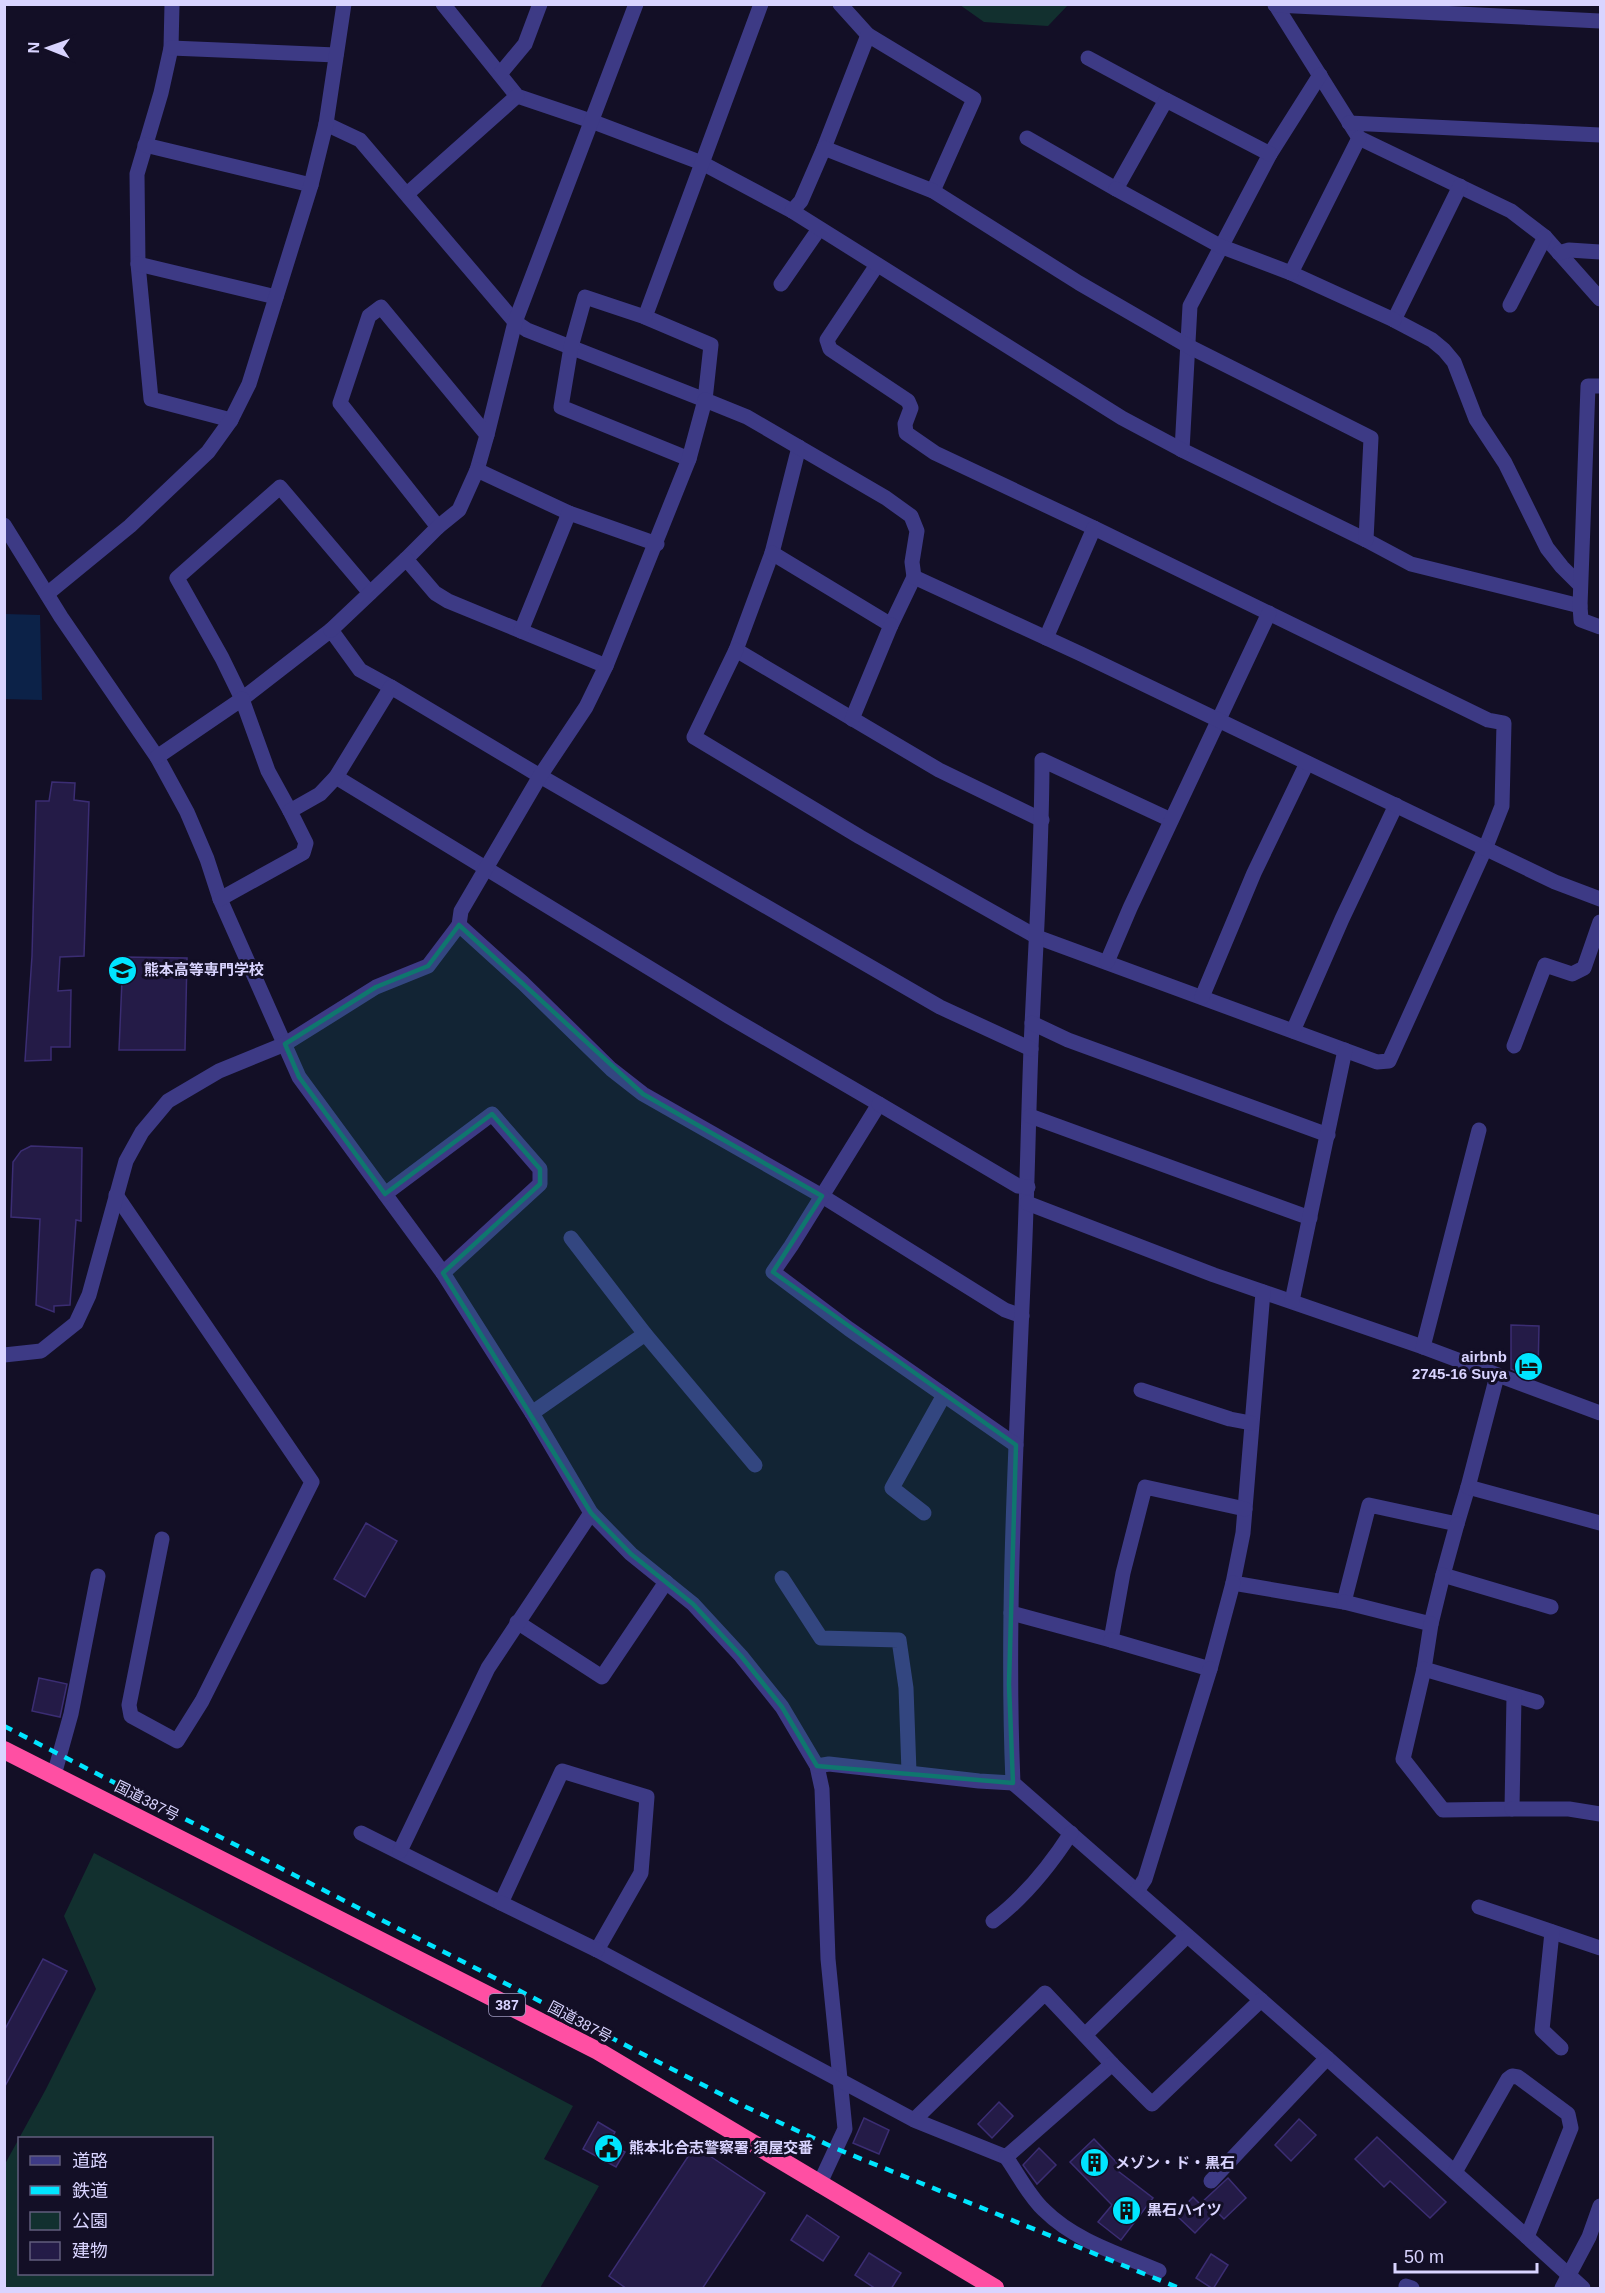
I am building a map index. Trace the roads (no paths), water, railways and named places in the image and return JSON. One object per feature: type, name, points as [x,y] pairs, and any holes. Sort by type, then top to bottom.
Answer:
[{"type":"highway","name":"国道387号","points":[[4,1750],[598,2051],[995,2289]]},
{"type":"street","points":[[172,4],[171,48],[161,93],[137,174],[138,264],[151,399],[231,420]]},
{"type":"street","points":[[47,594],[130,526],[208,452],[231,420],[249,384],[311,185],[326,124],[344,4]]},
{"type":"street","points":[[443,4],[518,96],[702,163],[792,211],[1122,418],[1182,450],[1410,564],[1580,606]]},
{"type":"street","points":[[500,75],[525,44],[540,4]]},
{"type":"street","points":[[157,757],[242,699],[331,630],[438,527],[459,510],[477,470],[515,322],[636,4]]},
{"type":"street","points":[[645,317],[761,4]]},
{"type":"street","points":[[840,4],[868,35],[974,99],[933,191]]},
{"type":"street","points":[[1600,21],[1275,4],[1359,138],[1511,211],[1545,237],[1600,299]]},
{"type":"street","points":[[792,211],[801,201],[824,148],[868,35]]},
{"type":"street","points":[[171,48],[336,55]]},
{"type":"street","points":[[1088,58],[1270,154]]},
{"type":"street","points":[[1182,450],[1190,306],[1270,154],[1320,75]]},
{"type":"street","points":[[407,194],[518,96]]},
{"type":"street","points":[[1116,189],[1166,100]]},
{"type":"street","points":[[1349,123],[1600,135]]},
{"type":"street","points":[[326,124],[360,140],[515,322],[527,330],[747,417],[886,498],[911,516],[917,531],[912,562],[914,577],[891,625],[852,719]]},
{"type":"street","points":[[1027,138],[1220,246],[1291,273],[1432,340],[1454,362],[1476,419],[1505,463],[1547,548],[1580,585]]},
{"type":"street","points":[[1291,273],[1359,138]]},
{"type":"street","points":[[145,145],[311,185]]},
{"type":"street","points":[[824,148],[933,191],[1079,283],[1188,346],[1371,438],[1366,540]]},
{"type":"street","points":[[1394,321],[1460,186]]},
{"type":"street","points":[[781,284],[819,229]]},
{"type":"street","points":[[1510,305],[1545,237]]},
{"type":"street","points":[[1559,253],[1569,250],[1600,252]]},
{"type":"street","points":[[138,264],[276,297]]},
{"type":"street","points":[[799,447],[772,553],[736,650],[694,737],[860,837],[1037,937],[1377,1062],[1389,1061],[1485,849],[1502,806],[1504,723],[1488,720],[1094,528],[966,469],[906,434],[905,424],[911,408],[908,400],[830,349],[827,340],[877,265]]},
{"type":"street","points":[[4,1355],[41,1351],[76,1323],[89,1295],[126,1161],[142,1132],[168,1101],[219,1071],[285,1044],[376,987],[428,966],[459,925],[461,911],[540,776],[586,708],[657,544],[689,459],[705,400],[711,345],[645,317],[585,297],[571,347],[561,407],[689,459]]},
{"type":"street","points":[[438,527],[340,403],[369,316],[381,307],[486,435]]},
{"type":"street","points":[[1600,386],[1588,386],[1580,585],[1581,621],[1600,627]]},
{"type":"street","points":[[477,470],[568,513],[657,544]]},
{"type":"street","points":[[220,899],[303,854],[306,843],[268,771],[242,699],[177,578],[280,487],[370,593]]},
{"type":"street","points":[[521,631],[568,513]]},
{"type":"street","points":[[4,525],[47,594],[157,757],[195,831],[220,899],[299,1077],[443,1273],[532,1413],[591,1513],[631,1554],[693,1604],[741,1656],[782,1707],[817,1766],[822,1789],[826,1858],[828,1959],[845,2129],[819,2185]]},
{"type":"street","points":[[1046,638],[1094,528]]},
{"type":"street","points":[[772,553],[891,625]]},
{"type":"street","points":[[406,559],[435,593],[448,601],[606,666]]},
{"type":"street","points":[[914,577],[1555,882],[1600,899]]},
{"type":"street","points":[[1107,962],[1269,613]]},
{"type":"street","points":[[331,630],[360,670],[939,1007],[1031,1049]]},
{"type":"street","points":[[736,650],[939,770],[1042,820]]},
{"type":"street","points":[[290,811],[320,794],[336,777],[392,687]]},
{"type":"street","points":[[1012,1783],[1009,1684],[1011,1613],[1032,1023],[1042,820],[1042,760],[1171,820]]},
{"type":"street","points":[[1202,997],[1254,873],[1307,763]]},
{"type":"street","points":[[336,777],[728,1016],[1018,1186],[1027,1195],[1214,1275],[1423,1347],[1600,1413]]},
{"type":"street","points":[[1293,1031],[1341,920],[1396,805]]},
{"type":"street","points":[[1514,1046],[1545,965],[1572,974],[1584,968],[1600,922]]},
{"type":"street","points":[[459,925],[523,983],[611,1069],[643,1094],[822,1196],[1005,1310],[1022,1316]]},
{"type":"street","points":[[1032,1023],[1068,1040],[1328,1135]]},
{"type":"street","points":[[1292,1301],[1345,1050]]},
{"type":"street","points":[[879,1104],[791,1246],[772,1272],[849,1329],[1016,1445]]},
{"type":"street","points":[[385,1194],[492,1114],[540,1169],[540,1184],[443,1273]]},
{"type":"street","points":[[1030,1116],[1310,1218]]},
{"type":"street","points":[[1423,1347],[1479,1130]]},
{"type":"street","points":[[116,1195],[312,1482],[202,1701],[177,1741],[131,1716],[129,1705],[162,1539]]},
{"type":"street","points":[[571,1238],[645,1334],[754,1465]]},
{"type":"street","points":[[1137,1891],[1145,1879],[1210,1669],[1233,1583],[1245,1509],[1263,1292]]},
{"type":"street","points":[[532,1413],[645,1334]]},
{"type":"street","points":[[1497,1376],[1443,1575],[1403,1759],[1443,1810],[1569,1809],[1600,1814]]},
{"type":"street","points":[[1140,1390],[1230,1419],[1251,1423]]},
{"type":"street","points":[[924,1514],[892,1488],[944,1395]]},
{"type":"street","points":[[1111,1640],[1123,1573],[1145,1487],[1245,1509]]},
{"type":"street","points":[[1468,1487],[1600,1523]]},
{"type":"street","points":[[1344,1602],[1369,1505],[1456,1524]]},
{"type":"street","points":[[400,1851],[488,1668],[591,1513]]},
{"type":"street","points":[[1443,1575],[1551,1606]]},
{"type":"street","points":[[54,1775],[71,1714],[98,1576]]},
{"type":"street","points":[[782,1578],[821,1638],[899,1640],[906,1688],[909,1772]]},
{"type":"street","points":[[518,1622],[602,1677],[666,1582]]},
{"type":"street","points":[[1233,1583],[1344,1602],[1431,1624]]},
{"type":"street","points":[[1011,1613],[1210,1669]]},
{"type":"street","points":[[1424,1669],[1538,1702]]},
{"type":"street","points":[[1512,1809],[1514,1696]]},
{"type":"street","points":[[817,1766],[829,1764],[1012,1783],[1527,2236],[1566,2282],[1582,2289]]},
{"type":"street","points":[[501,1903],[561,1771],[647,1797],[641,1873],[597,1950]]},
{"type":"street","points":[[361,1833],[597,1950],[914,2120],[1006,2157],[1042,2210],[1071,2232],[1159,2271]]},
{"type":"street","points":[[993,1921],[1013,1906],[1051,1864],[1071,1833]]},
{"type":"street","points":[[1479,1907],[1600,1948]]},
{"type":"street","points":[[1551,1932],[1542,2030],[1561,2048]]},
{"type":"street","points":[[1084,2035],[1187,1936]]},
{"type":"street","points":[[914,2120],[1045,1993],[1152,2104],[1261,2000]]},
{"type":"street","points":[[1211,2181],[1327,2058]]},
{"type":"street","points":[[1006,2157],[1112,2064]]},
{"type":"street","points":[[1455,2172],[1508,2079],[1512,2076],[1518,2077],[1568,2114],[1571,2128],[1527,2236]]},
{"type":"street","points":[[1566,2282],[1589,2237],[1600,2206]]},
{"type":"water","points":[[5,614],[40,615],[42,700],[5,699]]},
{"type":"railway","points":[[4,1726],[746,2107],[837,2149],[1179,2288]]},
{"type":"place","name":"熊本高等専門学校","points":[[123,970]]},
{"type":"place","name":"airbnb 2745-16 Suya","points":[[1528,1366]]},
{"type":"place","name":"熊本北合志警察署 須屋交番","points":[[608,2148]]},
{"type":"place","name":"メゾン・ド・黒石","points":[[1094,2163]]},
{"type":"place","name":"黒石ハイツ","points":[[1126,2210]]}]
